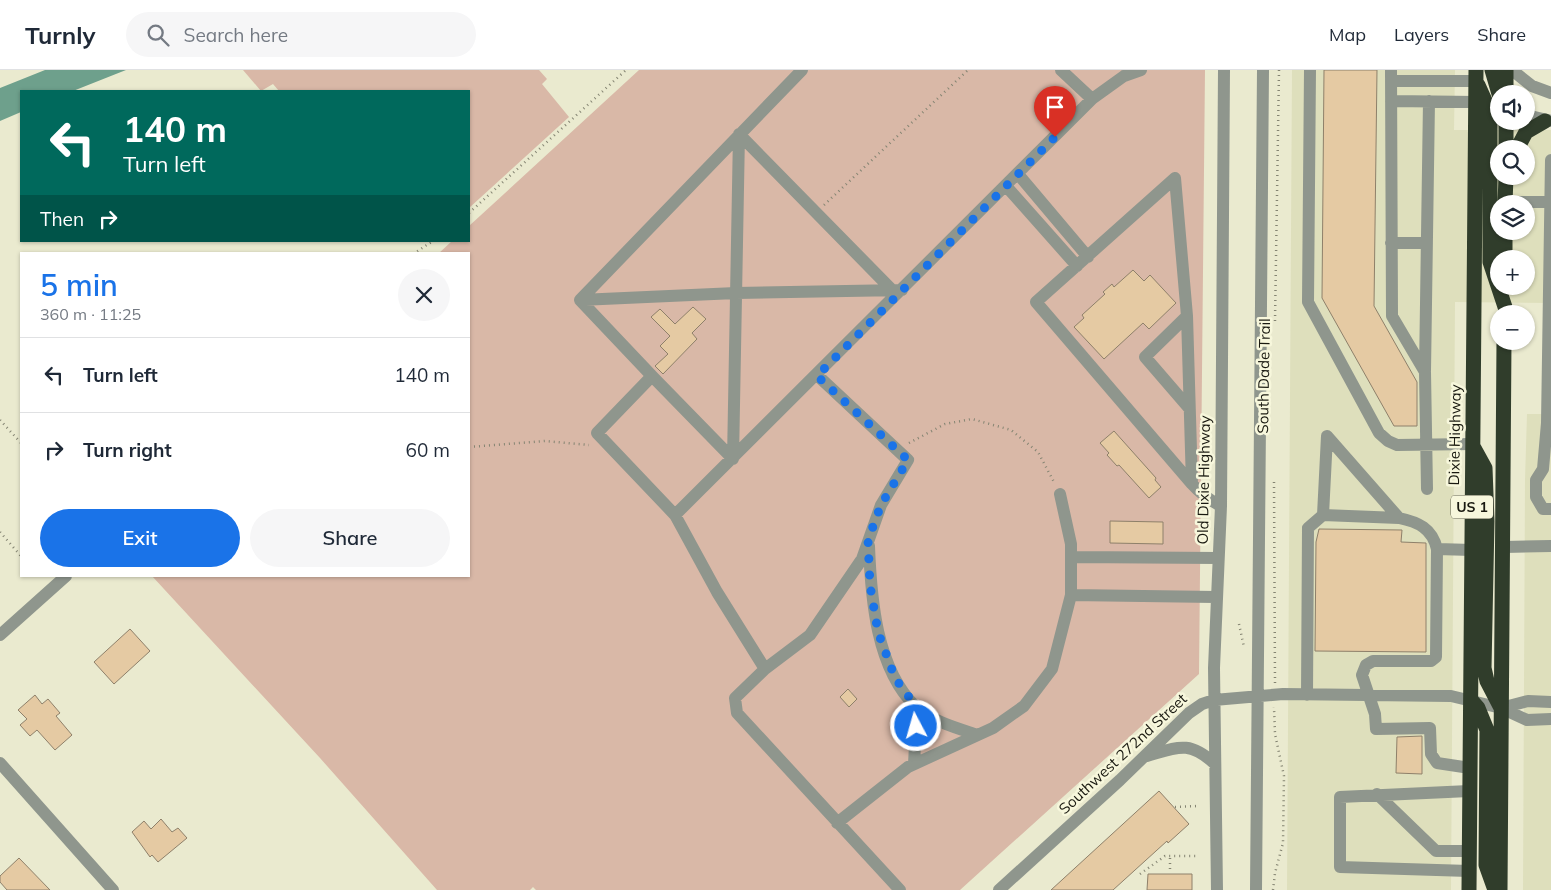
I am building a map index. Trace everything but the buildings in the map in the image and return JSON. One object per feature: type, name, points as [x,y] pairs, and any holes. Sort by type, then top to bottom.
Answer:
[{"type":"highway","points":[[1492,70],[1496,85]]},
{"type":"highway","points":[[1506,70],[1506,85]]},
{"type":"highway","points":[[1476,76],[1487,105],[1490,122],[1490,262],[1503,305]]},
{"type":"highway","name":"Dixie Highway","points":[[1468,890],[1476,76]]},
{"type":"highway","points":[[1522,140],[1526,132],[1548,121]]},
{"type":"highway","name":"US 1","points":[[1500,890],[1504,350]]},
{"type":"highway","points":[[1473,444],[1485,468],[1487,521],[1484,668],[1487,681],[1501,708]]},
{"type":"highway","points":[[1471,700],[1478,708],[1487,730],[1486,865],[1495,890]]},
{"type":"street","points":[[580,300],[802,70]]},
{"type":"street","points":[[1061,70],[1092,99]]},
{"type":"street","points":[[675,515],[733,460],[897,292],[1092,99],[1124,76],[1141,70]]},
{"type":"street","name":"Old Dixie Highway","points":[[1217,890],[1214,700],[1215,597],[1221,506],[1224,70]]},
{"type":"street","points":[[1256,890],[1263,70]]},
{"type":"street","points":[[1310,70],[1308,302],[1379,433],[1388,441],[1397,444],[1473,444]]},
{"type":"street","points":[[1512,70],[1532,86],[1551,93]]},
{"type":"street","points":[[1425,372],[1392,316],[1391,76],[1476,76]]},
{"type":"street","points":[[1391,101],[1476,102]]},
{"type":"street","points":[[1427,489],[1425,372],[1430,102]]},
{"type":"street","points":[[1535,117],[1548,121]]},
{"type":"street","points":[[740,134],[897,292]]},
{"type":"street","points":[[733,460],[740,134]]},
{"type":"street","points":[[1551,160],[1548,455],[1542,469],[1545,475],[1536,480],[1536,497],[1543,509],[1551,508]]},
{"type":"street","points":[[1018,174],[1088,256]]},
{"type":"street","points":[[1192,484],[1187,316],[1175,178],[1036,302],[1192,484],[1204,497],[1221,506]]},
{"type":"street","points":[[1006,186],[1077,266]]},
{"type":"street","points":[[1535,202],[1550,202]]},
{"type":"street","points":[[1391,243],[1427,243]]},
{"type":"street","points":[[580,300],[736,293],[897,292]]},
{"type":"street","points":[[580,300],[733,460]]},
{"type":"street","points":[[1187,316],[1145,357],[1190,408]]},
{"type":"street","points":[[652,376],[597,433],[675,515],[717,592],[766,669]]},
{"type":"street","points":[[817,376],[908,460],[881,505],[862,559],[810,635],[766,669],[735,698],[737,714],[900,890]]},
{"type":"street","points":[[1323,515],[1327,436],[1399,518]]},
{"type":"street","points":[[837,823],[914,764],[993,728],[1024,706],[1052,668],[1071,594],[1072,558],[1069,528],[1060,494]]},
{"type":"street","points":[[1307,695],[1308,528],[1323,515],[1399,518],[1416,521],[1435,538],[1437,549],[1436,657],[1429,661],[1373,660],[1368,662],[1362,675],[1376,714],[1376,729],[1430,728],[1431,754],[1437,763],[1470,768]]},
{"type":"street","points":[[868,540],[870,585],[878,632],[895,678],[917,708],[950,726],[978,735]]},
{"type":"street","points":[[1504,547],[1551,546]]},
{"type":"street","points":[[1437,549],[1472,550]]},
{"type":"street","points":[[1072,558],[1218,558]]},
{"type":"street","points":[[0,635],[65,577]]},
{"type":"street","points":[[1071,594],[1215,597]]},
{"type":"street","name":"Southwest 272nd Street","points":[[999,890],[1144,757],[1188,713],[1202,704],[1214,700],[1257,696],[1307,695],[1451,696],[1501,708],[1527,720],[1551,719]]},
{"type":"street","points":[[1501,708],[1528,701],[1551,702]]},
{"type":"street","points":[[914,764],[917,708]]},
{"type":"street","points":[[1144,757],[1185,746],[1198,750],[1215,764]]},
{"type":"street","points":[[0,763],[113,890]]},
{"type":"street","points":[[1469,871],[1340,868],[1340,797],[1470,791]]},
{"type":"street","points":[[1377,794],[1436,851],[1469,851]]},
{"type":"path","points":[[470,212],[626,70]]},
{"type":"path","points":[[816,212],[968,70]]},
{"type":"path","name":"South Dade Trail","points":[[1275,322],[1279,70]]},
{"type":"path","points":[[416,252],[431,242]]},
{"type":"path","points":[[896,450],[945,424],[972,419],[1012,430],[1038,452],[1060,494]]},
{"type":"path","points":[[0,420],[20,443]]},
{"type":"path","points":[[470,447],[545,441],[610,447]]},
{"type":"path","points":[[1274,475],[1275,683]]},
{"type":"path","points":[[0,532],[20,555]]},
{"type":"path","points":[[1273,890],[1275,873],[1283,843],[1284,776],[1276,742],[1274,706]]},
{"type":"path","points":[[1175,807],[1198,806]]},
{"type":"path","points":[[1140,874],[1165,856],[1199,856]]},
{"type":"path","points":[[1170,856],[1170,869]]},
{"type":"shaded area","points":[[45,70],[126,70],[76,90],[20,90],[20,112],[0,121],[0,88]]},
{"type":"shaded area","points":[[243,70],[539,70],[547,79],[542,84],[569,117],[470,207],[470,90],[278,90],[273,84],[260,90]]},
{"type":"shaded area","points":[[639,70],[1205,70],[1199,674],[960,890],[536,890],[533,887],[530,890],[437,890],[320,758],[153,577],[470,577],[470,252],[440,252],[451,242],[470,242],[470,225]]},
{"type":"shaded area","points":[[1292,70],[1455,70],[1454,130],[1551,130],[1551,303],[1455,302],[1451,890],[1287,890]]},
{"type":"shaded area","points":[[1527,414],[1551,414],[1551,890],[1523,890]]},
{"type":"route","points":[[916,726],[917,708],[895,678],[878,632],[870,585],[868,540],[881,505],[908,460],[817,376],[1055,137]]}]
